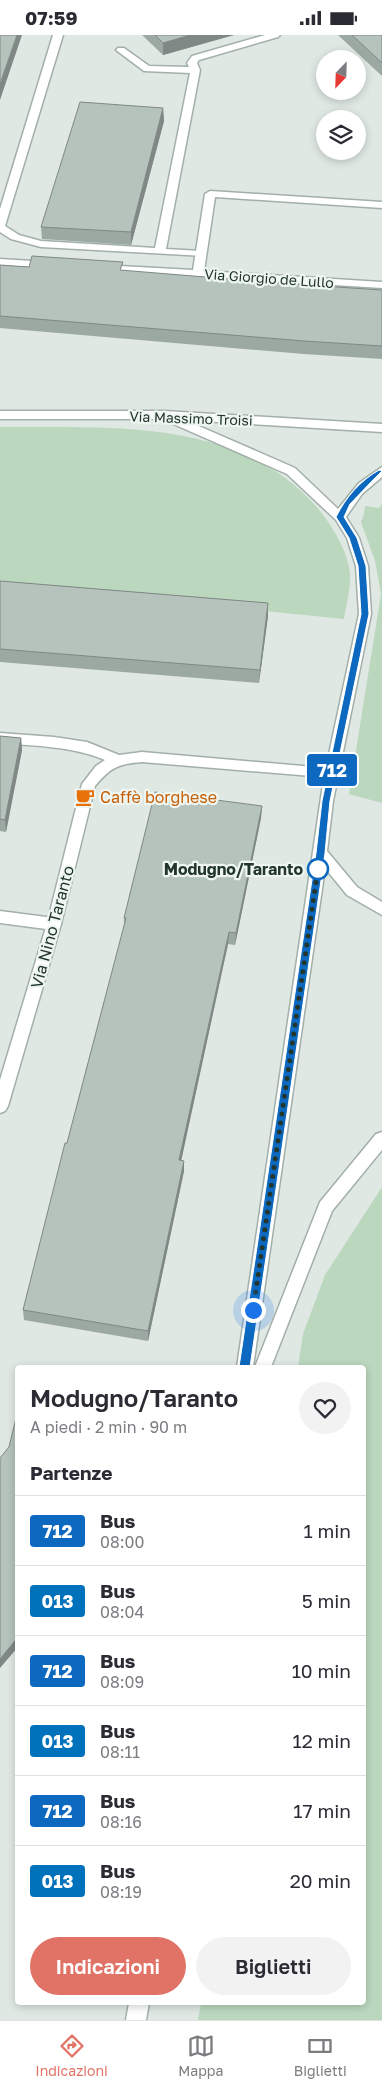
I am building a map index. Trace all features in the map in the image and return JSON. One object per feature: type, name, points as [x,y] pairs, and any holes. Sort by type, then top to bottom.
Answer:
[{"type":"street","points":[[58,35],[0,227],[15,237],[41,244],[201,254]]},
{"type":"street","points":[[160,251],[195,70],[192,63],[195,59],[275,35]]},
{"type":"street","points":[[122,50],[146,69],[195,70]]},
{"type":"street","name":"Via Giorgio de Lullo","points":[[382,205],[210,194],[198,274],[382,285]]},
{"type":"street","points":[[0,262],[59,265]]},
{"type":"street","points":[[89,267],[198,274]]},
{"type":"street","name":"Via Massimo Troisi","points":[[0,415],[164,415],[382,428]]},
{"type":"street","points":[[164,415],[290,471],[340,517],[353,538],[362,566],[365,614],[331,773],[245,1365]]},
{"type":"street","points":[[340,517],[347,503],[370,478],[382,471]]},
{"type":"street","points":[[0,737],[87,747],[117,759],[142,757],[331,773]]},
{"type":"street","name":"Via Nino Taranto","points":[[0,1106],[54,924],[89,784],[104,766],[117,759]]},
{"type":"street","points":[[320,853],[352,891],[382,909]]},
{"type":"street","points":[[0,917],[54,924]]},
{"type":"street","points":[[264,1365],[326,1207],[382,1139]]},
{"type":"street","points":[[136,2020],[139,2005]]},
{"type":"green space","points":[[0,427],[83,427],[168,433],[208,442],[246,455],[282,476],[314,504],[332,528],[342,546],[349,565],[349,591],[344,619],[0,585]]},
{"type":"green space","points":[[382,504],[382,803],[349,794],[381,594],[375,561],[361,522],[365,506],[379,508]]},
{"type":"green space","points":[[382,1187],[382,2020],[198,2020],[201,2005],[366,2005],[366,1365],[298,1365],[303,1334],[325,1275]]},
{"type":"building","points":[[0,35],[17,35],[0,84]]},
{"type":"building","points":[[155,35],[190,35],[163,43]]},
{"type":"building","points":[[352,35],[382,35],[382,63]]},
{"type":"building","points":[[80,102],[163,108],[131,232],[41,227]]},
{"type":"building","points":[[32,256],[123,262],[120,270],[382,290],[382,346],[0,316],[0,265],[29,267]]},
{"type":"building","points":[[0,581],[268,603],[260,670],[0,649]]},
{"type":"building","points":[[0,736],[21,738],[5,820],[0,819]]},
{"type":"building","points":[[155,792],[262,806],[236,933],[229,932],[179,1160],[184,1161],[148,1331],[23,1310],[65,1143],[67,1143],[126,918],[124,918]]},
{"type":"building","points":[[15,1422],[15,1641],[0,1659],[0,1458],[9,1447]]},
{"type":"bus line","name":"712","points":[[245,1365],[326,801],[365,614],[362,566],[353,538],[340,517],[347,503],[370,478],[382,471]]},
{"type":"place","name":"Caffè borghese","points":[[85,797]]},
{"type":"place","name":"Modugno/Taranto","points":[[318,869]]},
{"type":"route","points":[[253,1310],[318,869]]}]
